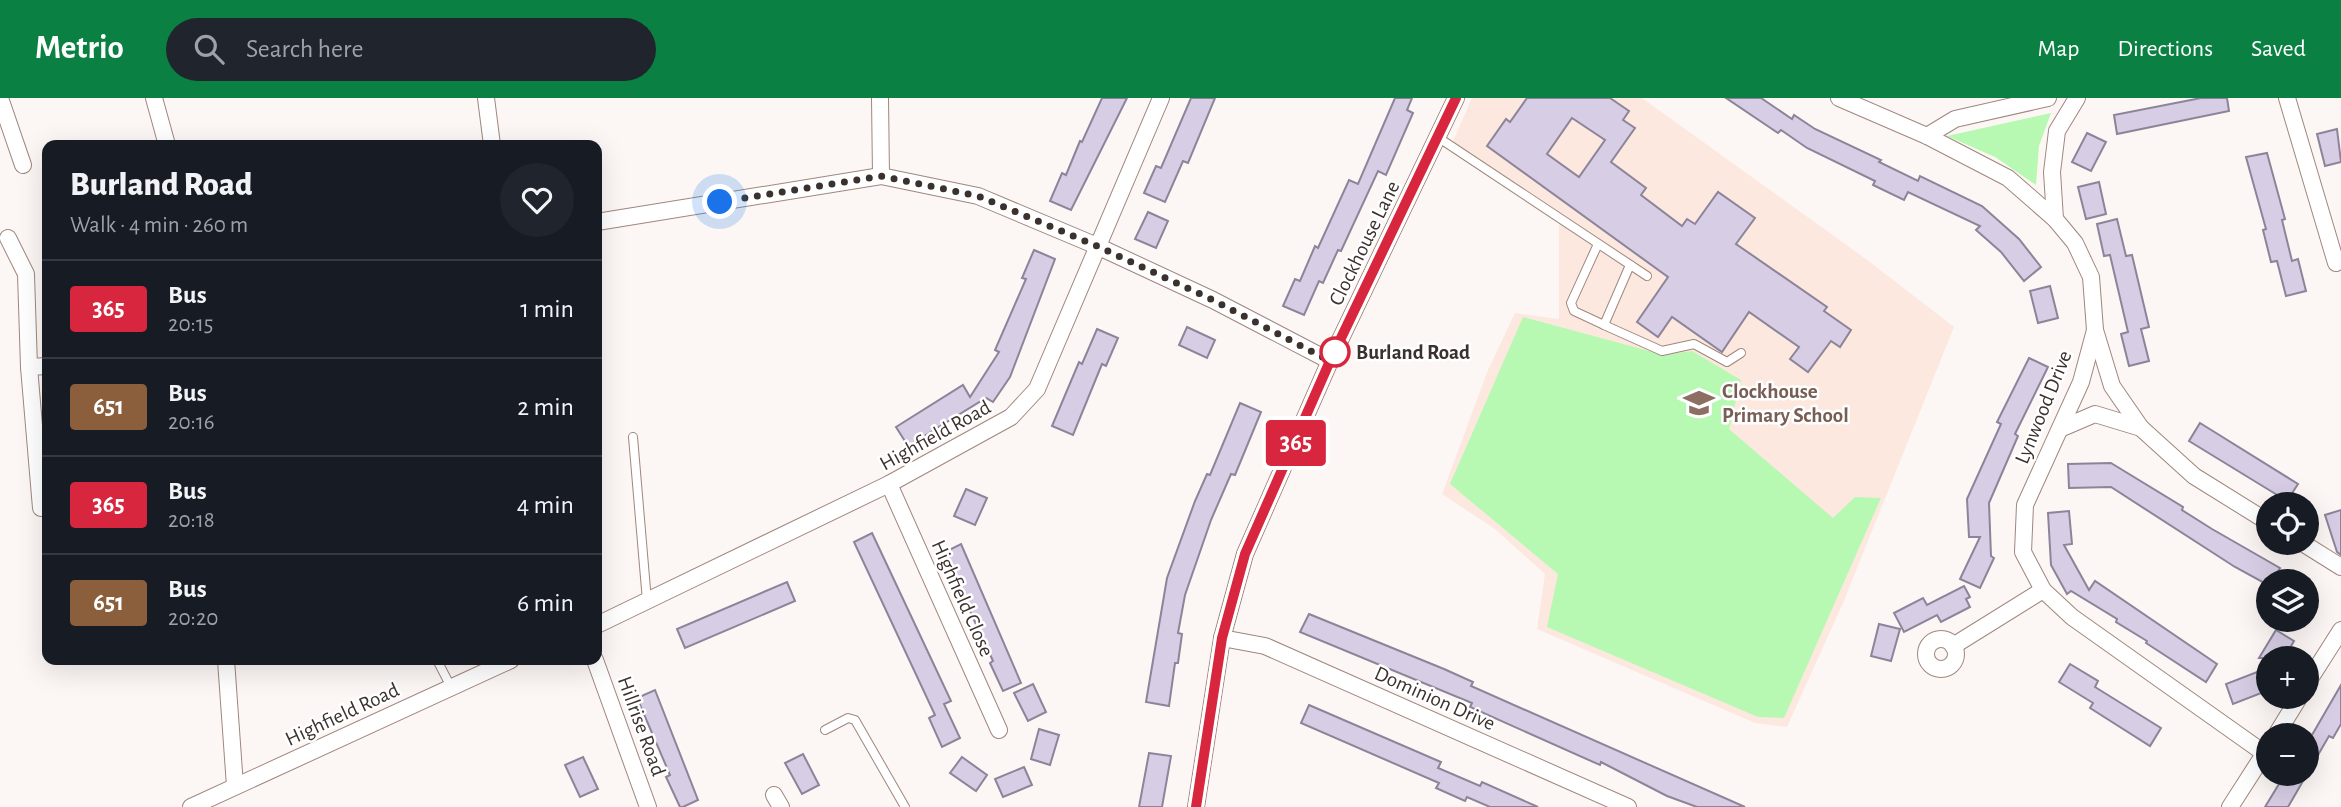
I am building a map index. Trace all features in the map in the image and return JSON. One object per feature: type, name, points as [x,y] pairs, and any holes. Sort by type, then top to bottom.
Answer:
[{"type":"street","points":[[1,98],[23,166]]},
{"type":"street","points":[[154,98],[166,140]]},
{"type":"street","points":[[486,98],[491,140]]},
{"type":"street","points":[[880,98],[881,176]]},
{"type":"street","name":"Highfield Road","points":[[602,623],[889,484],[1011,417],[1037,389],[1161,98]]},
{"type":"street","name":"Clockhouse Lane","points":[[1196,807],[1222,638],[1245,554],[1330,361],[1456,98]]},
{"type":"street","name":"Lynwood Drive","points":[[1839,98],[1853,107],[1927,136],[2008,178],[2055,219],[2075,243],[2091,277],[2095,330],[2081,382],[2025,505],[2023,552],[2043,590],[2072,617],[2256,743]]},
{"type":"street","points":[[1927,136],[1955,120],[2048,98]]},
{"type":"street","points":[[2055,219],[2052,172],[2057,131],[2077,98]]},
{"type":"street","points":[[2287,98],[2336,263]]},
{"type":"street","points":[[602,221],[881,176],[978,196],[1097,246],[1213,300],[1330,361]]},
{"type":"street","points":[[8,238],[26,274],[29,367],[41,508]]},
{"type":"street","points":[[2095,330],[2112,386],[2141,428],[2194,476],[2256,515]]},
{"type":"street","points":[[29,367],[42,366]]},
{"type":"street","points":[[2060,429],[2095,414],[2141,428]]},
{"type":"street","name":"Highfield Close","points":[[889,484],[999,730]]},
{"type":"street","points":[[2319,553],[2341,567]]},
{"type":"street","points":[[1953,646],[2043,590]]},
{"type":"street","points":[[2319,665],[2341,630]]},
{"type":"street","name":"Dominion Drive","points":[[1222,638],[1265,646],[1628,807]]},
{"type":"street","points":[[226,665],[235,786]]},
{"type":"street","name":"Highfield Road","points":[[194,806],[500,665]]},
{"type":"street","name":"Hillrise Road","points":[[596,665],[648,807]]},
{"type":"street","points":[[2230,807],[2256,766]]},
{"type":"lane","points":[[1439,138],[1647,276]]},
{"type":"lane","points":[[1598,244],[1571,303],[1574,311],[1662,351],[1694,344],[1727,362],[1741,353]]},
{"type":"lane","points":[[1604,325],[1630,265]]},
{"type":"lane","points":[[633,437],[646,601]]},
{"type":"lane","points":[[440,665],[451,687]]},
{"type":"lane","points":[[825,730],[848,718],[855,720],[905,807]]},
{"type":"shaded area","name":"Clockhouse Primary School","points":[[1472,98],[1642,98],[1866,259],[1954,327],[1843,603],[1787,727],[1755,723],[1537,629],[1545,574],[1495,529],[1442,494],[1488,370],[1515,313],[1559,319],[1559,219],[1450,148]]},
{"type":"green space","points":[[2051,113],[2039,146],[2036,185],[1995,157],[1947,136]]},
{"type":"green space","points":[[1523,317],[1664,355],[1692,351],[1741,380],[1729,429],[1833,518],[1855,497],[1881,498],[1784,718],[1758,717],[1547,627],[1558,574],[1450,484]]},
{"type":"building","points":[[1102,98],[1127,98],[1071,210],[1050,201],[1062,173],[1066,175]]},
{"type":"building","points":[[1191,98],[1215,98],[1188,163],[1183,161],[1165,202],[1144,193],[1156,166],[1161,168]]},
{"type":"building","points":[[1395,98],[1412,98],[1407,110],[1413,113],[1386,175],[1378,171],[1341,251],[1338,250],[1323,283],[1319,281],[1304,315],[1283,306],[1295,279],[1300,281],[1315,246],[1318,248],[1349,180],[1358,184]]},
{"type":"building","points":[[1527,98],[1610,98],[1629,111],[1623,120],[1635,128],[1611,162],[1646,188],[1641,195],[1682,226],[1687,219],[1695,224],[1718,192],[1755,218],[1736,244],[1827,307],[1824,311],[1851,330],[1840,347],[1831,341],[1808,372],[1790,359],[1799,347],[1749,312],[1722,352],[1672,317],[1658,337],[1637,322],[1668,277],[1487,146],[1506,119],[1510,122]],"holes":[[[1572,118],[1605,140],[1579,177],[1547,154]]]},
{"type":"building","points":[[1726,98],[1761,98],[1792,119],[1794,115],[1815,129],[1881,160],[1879,162],[1918,181],[1920,176],[1982,206],[2019,239],[2041,267],[2024,281],[2001,252],[1976,230],[1980,226],[1908,192],[1904,200],[1873,185],[1875,181],[1807,148],[1781,130],[1778,133]]},
{"type":"building","points":[[2201,98],[2227,98],[2229,111],[2117,134],[2114,115]]},
{"type":"building","points":[[2337,129],[2341,162],[2325,166],[2317,134]]},
{"type":"building","points":[[2087,133],[2106,142],[2091,171],[2072,162]]},
{"type":"building","points":[[2267,153],[2285,219],[2282,220],[2292,261],[2298,259],[2306,291],[2286,296],[2277,261],[2271,262],[2263,230],[2266,229],[2246,157]]},
{"type":"building","points":[[2099,182],[2106,214],[2086,219],[2078,187]]},
{"type":"building","points":[[1148,212],[1168,221],[1156,248],[1135,239]]},
{"type":"building","points":[[2117,219],[2126,256],[2132,255],[2149,327],[2141,329],[2149,361],[2129,366],[2121,334],[2128,332],[2110,255],[2104,256],[2097,224]]},
{"type":"building","points":[[1034,250],[1055,259],[1010,377],[993,402],[986,398],[908,446],[896,427],[963,385],[970,397],[999,352],[995,350],[1026,279],[1022,278]]},
{"type":"building","points":[[2050,286],[2058,318],[2038,323],[2030,291]]},
{"type":"building","points":[[1187,327],[1215,340],[1207,358],[1179,345]]},
{"type":"building","points":[[1097,329],[1118,338],[1106,366],[1102,364],[1073,435],[1052,426],[1079,362],[1082,364]]},
{"type":"building","points":[[2029,358],[2048,367],[2015,434],[2018,436],[1989,503],[1991,556],[1994,558],[1980,588],[1960,579],[1980,537],[1969,537],[1967,499],[2001,424],[1997,422]]},
{"type":"building","points":[[1240,403],[1261,412],[1235,475],[1231,474],[1211,520],[1185,595],[1178,633],[1182,634],[1178,663],[1175,663],[1169,706],[1146,702],[1167,578],[1195,501],[1207,474],[1210,475]]},
{"type":"building","points":[[2200,423],[2298,484],[2293,492],[2272,492],[2189,441]]},
{"type":"building","points":[[2111,463],[2183,507],[2182,510],[2212,529],[2280,568],[2256,569],[2256,578],[2111,487],[2069,488],[2068,464]]},
{"type":"building","points":[[966,489],[987,498],[975,525],[954,516]]},
{"type":"building","points":[[2341,510],[2341,555],[2337,552],[2325,515]]},
{"type":"building","points":[[2069,511],[2072,544],[2064,545],[2089,590],[2095,581],[2217,664],[2206,682],[2116,622],[2117,619],[2071,591],[2067,594],[2051,565],[2048,513]]},
{"type":"building","points":[[872,533],[951,701],[944,704],[960,738],[942,747],[929,718],[935,715],[854,542]]},
{"type":"building","points":[[961,544],[1021,683],[1003,691],[990,663],[993,661],[943,553]]},
{"type":"building","points":[[787,582],[795,601],[685,648],[677,629]]},
{"type":"building","points":[[1964,586],[1970,597],[1966,599],[1970,607],[1941,622],[1937,615],[1904,632],[1894,613],[1923,598],[1927,605]]},
{"type":"building","points":[[1309,614],[1444,669],[1473,682],[1471,686],[1745,807],[1697,807],[1667,796],[1601,762],[1600,765],[1470,707],[1472,703],[1300,632]]},
{"type":"building","points":[[1879,624],[1900,629],[1891,661],[1871,656]]},
{"type":"building","points":[[2275,632],[2294,641],[2291,646],[2266,646]]},
{"type":"building","points":[[2070,664],[2098,681],[2095,687],[2161,728],[2150,746],[2090,708],[2093,703],[2059,682]]},
{"type":"building","points":[[2256,672],[2256,695],[2233,704],[2226,684]]},
{"type":"building","points":[[1033,684],[1046,712],[1028,721],[1014,693]]},
{"type":"building","points":[[2341,685],[2341,724],[2333,738],[2329,736],[2319,753],[2319,723]]},
{"type":"building","points":[[655,690],[698,800],[683,807],[680,807],[666,777],[670,775],[637,698]]},
{"type":"building","points":[[1309,705],[1441,762],[1438,768],[1480,786],[1482,782],[1538,807],[1490,807],[1467,797],[1465,801],[1436,788],[1439,783],[1301,723]]},
{"type":"building","points":[[1039,729],[1059,735],[1050,765],[1031,759]]},
{"type":"building","points":[[1149,753],[1171,756],[1162,807],[1139,807]]},
{"type":"building","points":[[803,754],[819,785],[802,794],[785,763]]},
{"type":"building","points":[[583,757],[598,789],[580,797],[565,765]]},
{"type":"building","points":[[962,757],[987,775],[976,791],[950,773]]},
{"type":"building","points":[[1024,767],[1032,785],[1003,797],[995,779]]},
{"type":"building","points":[[2278,786],[2300,786],[2288,807],[2265,807]]},
{"type":"bus line","name":"365","points":[[1196,807],[1222,638],[1245,554],[1330,361],[1456,98]]},
{"type":"place","name":"Burland Road","points":[[1335,352]]},
{"type":"place","name":"Clockhouse Primary School","points":[[1699,403]]},
{"type":"route","points":[[720,202],[881,176],[978,196],[1097,246],[1213,300],[1330,361],[1335,352]]}]
